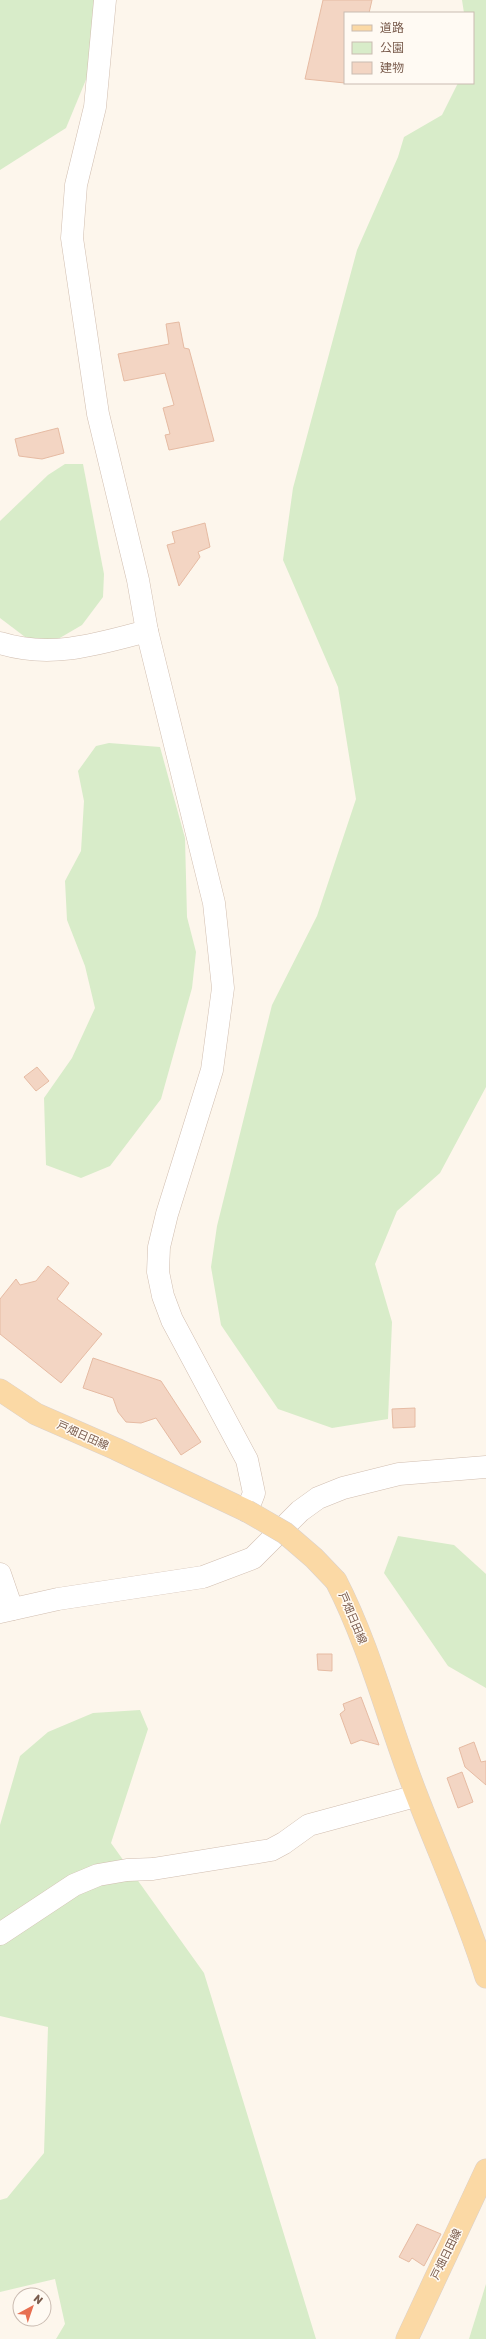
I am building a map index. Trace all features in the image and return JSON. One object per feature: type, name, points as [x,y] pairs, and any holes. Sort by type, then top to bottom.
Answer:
[{"type":"main road","name":"戸畑日田線","points":[[0,1390],[36,1414],[116,1449],[247,1511],[285,1533],[314,1558],[336,1581],[353,1614],[416,1796],[458,1897],[486,1977]]},
{"type":"main road","name":"戸畑日田線","points":[[407,2339],[486,2170]]},
{"type":"street","points":[[105,0],[95,107],[76,185],[72,238],[98,414],[138,580],[147,630],[214,903],[223,988],[212,1070],[167,1214],[159,1247],[158,1272],[163,1296],[172,1320],[247,1460],[254,1493],[247,1511]]},
{"type":"street","points":[[0,644],[10,647],[61,651],[147,630]]},
{"type":"street","points":[[0,1574],[6,1611],[58,1599],[203,1577],[253,1558],[300,1511],[318,1498],[343,1488],[399,1474],[486,1467]]},
{"type":"street","points":[[0,1934],[74,1886],[98,1875],[127,1870],[153,1869],[271,1850],[284,1843],[309,1824],[416,1796]]},
{"type":"green space","points":[[0,0],[95,0],[90,70],[66,128],[0,170]]},
{"type":"green space","points":[[462,0],[486,0],[486,1087],[440,1173],[397,1211],[375,1264],[392,1322],[388,1419],[332,1428],[278,1409],[221,1325],[211,1267],[217,1226],[272,1005],[317,916],[356,799],[338,687],[283,560],[293,488],[357,250],[398,157],[404,137],[442,115],[458,84],[474,84],[474,12],[464,12]]},
{"type":"green space","points":[[65,464],[83,464],[104,574],[103,597],[82,625],[41,649],[0,618],[0,521],[48,475]]},
{"type":"green space","points":[[109,743],[160,747],[185,838],[187,917],[196,952],[192,988],[161,1099],[110,1166],[81,1178],[46,1165],[44,1098],[72,1058],[95,1008],[85,966],[67,920],[65,881],[81,851],[84,801],[78,771],[96,746]]},
{"type":"green space","points":[[398,1536],[454,1545],[486,1574],[486,1688],[448,1666],[384,1573]]},
{"type":"green space","points":[[140,1710],[148,1729],[111,1843],[204,1973],[316,2339],[56,2339],[65,2324],[55,2279],[21,2287],[12,2287],[12,2289],[0,2292],[0,2200],[7,2198],[44,2153],[48,2027],[0,2016],[0,1825],[20,1756],[48,1732],[93,1713]]},
{"type":"green space","points":[[486,2284],[486,2339],[469,2339]]},
{"type":"building","points":[[323,0],[372,0],[369,12],[344,12],[344,83],[305,79]]},
{"type":"building","points":[[179,322],[184,348],[189,349],[214,441],[169,450],[165,435],[170,434],[163,408],[174,405],[165,373],[124,381],[118,354],[169,344],[166,324]]},
{"type":"building","points":[[58,428],[64,453],[42,459],[19,456],[15,439]]},
{"type":"building","points":[[205,523],[210,547],[198,552],[200,557],[179,586],[167,545],[175,543],[172,532]]},
{"type":"building","points":[[37,1067],[49,1081],[36,1091],[24,1077]]},
{"type":"building","points":[[48,1266],[69,1283],[57,1299],[102,1334],[61,1383],[0,1334],[0,1299],[16,1279],[20,1285],[36,1281]]},
{"type":"building","points":[[93,1358],[161,1381],[201,1442],[181,1455],[156,1418],[141,1423],[126,1422],[118,1412],[113,1398],[83,1388]]},
{"type":"building","points":[[415,1408],[415,1427],[393,1428],[392,1409]]},
{"type":"building","points":[[317,1654],[332,1654],[332,1671],[318,1670]]},
{"type":"building","points":[[361,1697],[379,1745],[361,1740],[351,1744],[340,1714],[345,1710],[343,1704]]},
{"type":"building","points":[[474,1742],[481,1762],[486,1761],[486,1785],[465,1767],[459,1748]]},
{"type":"building","points":[[462,1772],[473,1802],[458,1808],[447,1778]]},
{"type":"building","points":[[417,2224],[441,2234],[424,2266],[412,2258],[409,2262],[399,2257]]}]
